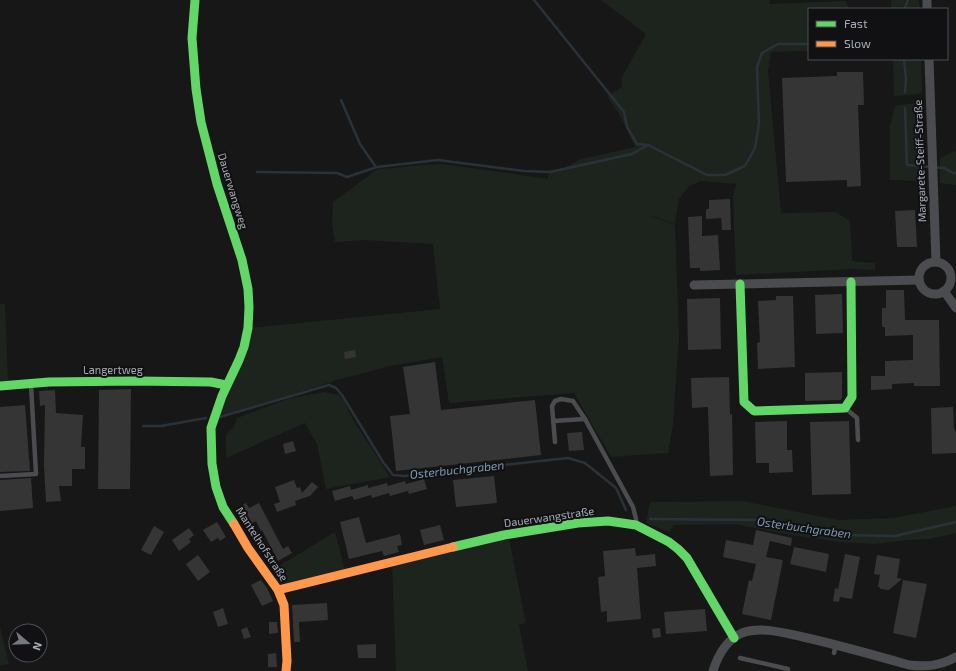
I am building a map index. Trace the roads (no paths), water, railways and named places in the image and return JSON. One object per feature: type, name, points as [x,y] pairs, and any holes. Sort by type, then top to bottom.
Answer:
[{"type":"street","name":"Dauerwangweg","points":[[195,0],[192,38],[196,89],[201,122],[217,184],[242,260],[249,307],[248,328],[244,347],[226,385]]},
{"type":"street","name":"Margarete-Steiff-Straße","points":[[929,60],[936,262]]},
{"type":"street","points":[[936,262],[945,265],[950,271],[951,282],[948,288],[936,294],[925,290],[919,280],[923,268],[927,264],[936,262]]},
{"type":"street","points":[[694,285],[919,280]]},
{"type":"street","points":[[740,284],[744,402],[754,411],[845,408],[852,397],[851,282]]},
{"type":"street","points":[[944,291],[956,308]]},
{"type":"street","name":"Langertweg","points":[[0,386],[49,382],[137,381],[211,382],[226,385]]},
{"type":"street","name":"Mantelhofstraße","points":[[226,385],[211,428],[211,456],[216,487],[227,514],[248,548],[278,590],[284,606],[287,661],[286,671]]},
{"type":"street","name":"Dauerwangstraße","points":[[278,590],[480,540],[578,523],[608,521],[636,524],[669,542],[678,549],[687,558],[734,638]]},
{"type":"street","points":[[713,671],[718,658],[729,642],[742,633],[750,631],[769,631],[835,649],[909,666],[936,665],[947,662],[956,657]]},
{"type":"lane","points":[[0,476],[36,474],[31,384]]},
{"type":"lane","points":[[555,442],[552,406],[555,401],[561,399],[573,401],[586,419],[633,507],[636,524]]},
{"type":"lane","points":[[845,408],[857,418],[858,440]]},
{"type":"lane","points":[[554,421],[586,419]]},
{"type":"lane","points":[[740,658],[788,669]]},
{"type":"waterway","points":[[534,0],[624,112],[627,127],[637,144],[648,145]]},
{"type":"waterway","points":[[905,8],[908,0]]},
{"type":"waterway","points":[[257,172],[337,173],[347,177],[377,167],[438,160],[524,171],[550,172],[632,154],[648,145],[707,175],[725,175],[745,166],[755,148],[759,124],[757,67],[762,53],[778,44],[808,44]]},
{"type":"waterway","points":[[904,60],[906,79],[905,92]]},
{"type":"waterway","points":[[341,100],[360,144],[376,167]]},
{"type":"waterway","points":[[905,108],[907,165],[944,168],[956,173]]},
{"type":"waterway","name":"Osterbuchgraben","points":[[220,417],[329,385],[336,388],[342,395],[383,462],[393,475],[404,476],[568,458],[585,463],[616,488],[626,510]]},
{"type":"waterway","name":"Osterbuchgraben","points":[[143,426],[161,426],[206,418]]},
{"type":"waterway","name":"Osterbuchgraben","points":[[650,519],[758,520],[842,535],[895,536],[956,522]]}]
